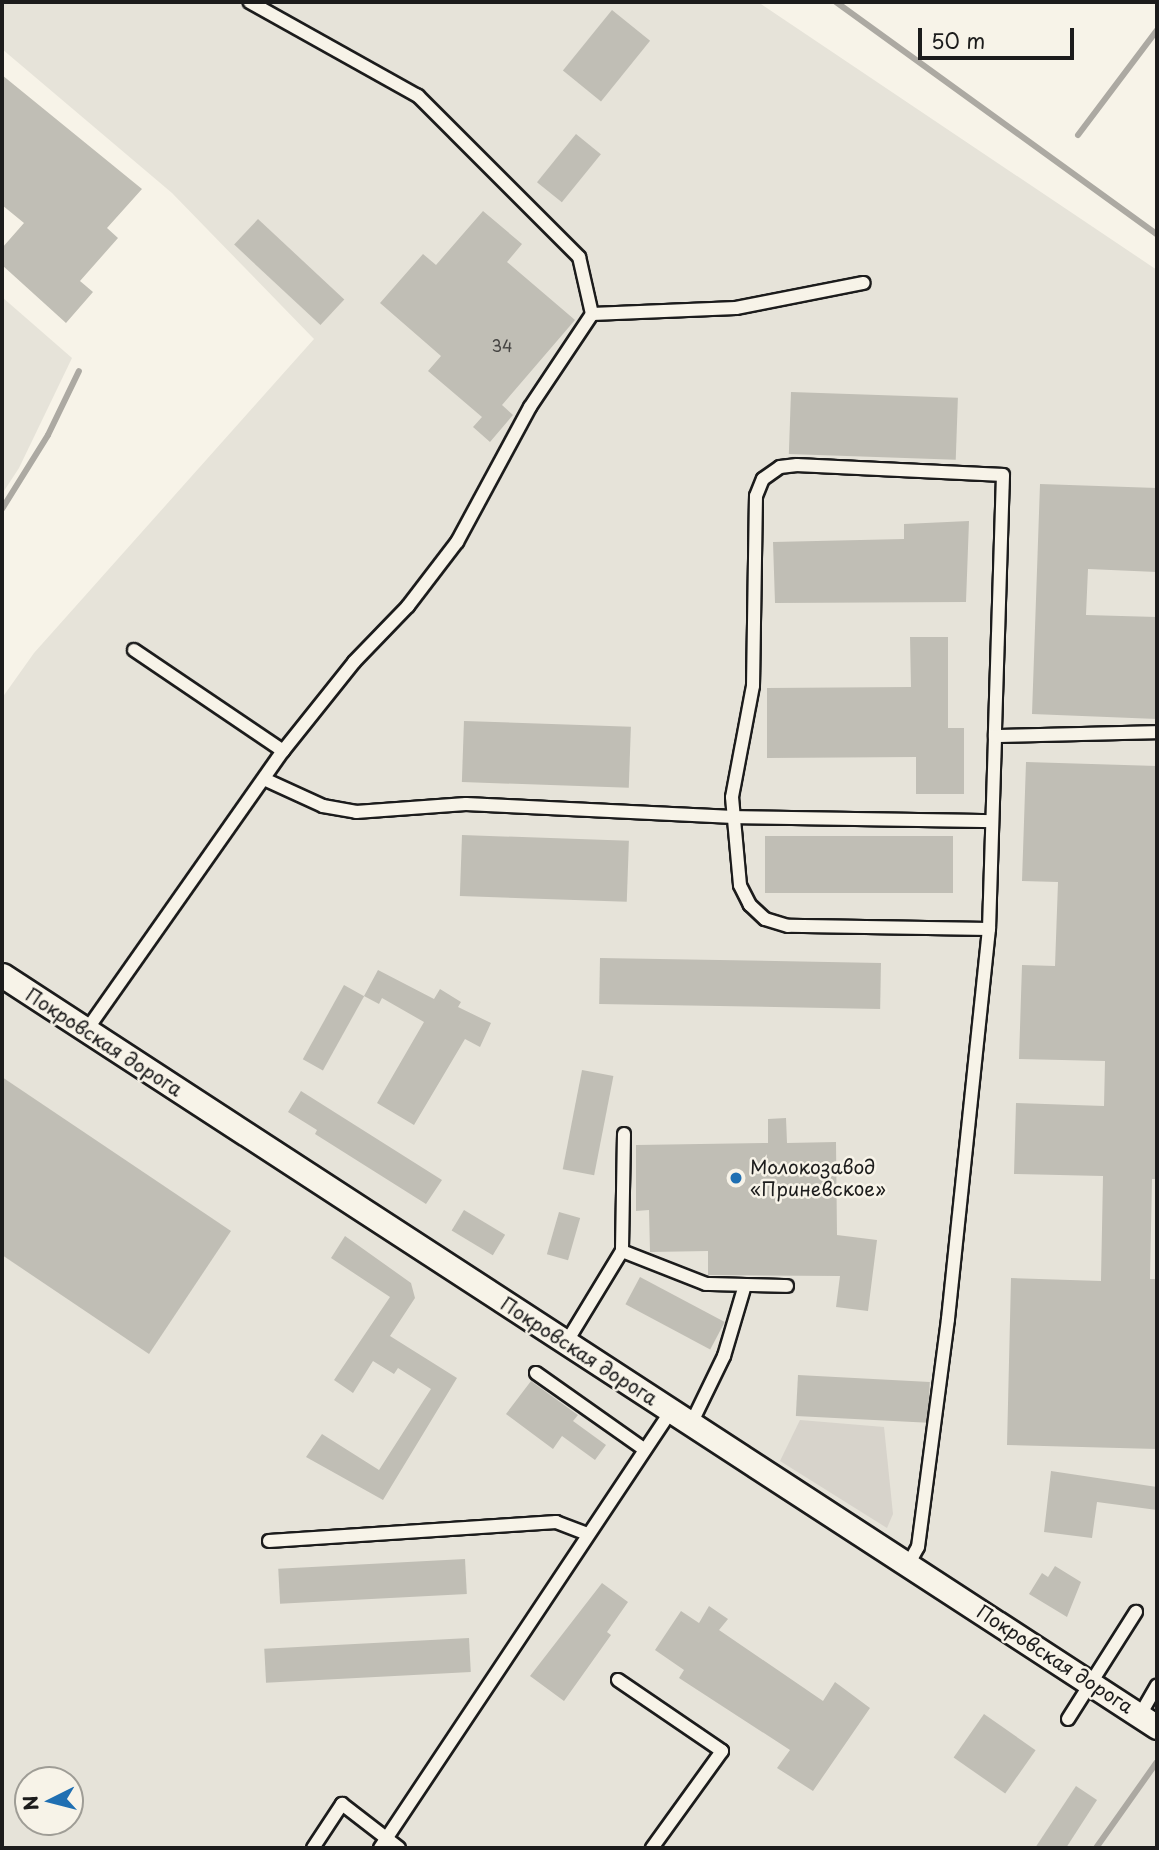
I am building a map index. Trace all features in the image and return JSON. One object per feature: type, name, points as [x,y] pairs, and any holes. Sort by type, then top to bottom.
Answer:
[{"type":"street","name":"Покровская дорога","points":[[2,975],[1148,1721]]},
{"type":"lane","points":[[86,1031],[283,751],[354,662],[408,606],[457,542],[530,407],[592,314],[579,257],[418,96],[250,2]]},
{"type":"lane","points":[[592,314],[736,308],[864,283]]},
{"type":"lane","points":[[909,1563],[918,1548],[948,1319],[989,929],[1003,475],[779,467],[763,479],[757,496],[753,686],[733,777],[740,885],[750,905],[765,919],[788,926],[989,929]]},
{"type":"lane","points":[[134,650],[283,751]]},
{"type":"lane","points":[[995,736],[1157,732]]},
{"type":"lane","points":[[264,779],[323,806],[356,812],[466,804],[734,817],[992,821]]},
{"type":"lane","points":[[566,1343],[622,1251],[624,1134]]},
{"type":"lane","points":[[622,1251],[706,1284],[787,1286]]},
{"type":"lane","points":[[691,1424],[724,1356],[745,1285]]},
{"type":"lane","points":[[536,1373],[645,1450]]},
{"type":"lane","points":[[384,1843],[671,1411]]},
{"type":"lane","points":[[269,1541],[556,1522],[588,1534]]},
{"type":"lane","points":[[1068,1719],[1136,1612]]},
{"type":"lane","points":[[618,1680],[722,1751],[652,1848]]},
{"type":"lane","points":[[1148,1721],[1157,1686]]},
{"type":"lane","points":[[313,1848],[342,1804],[384,1843],[399,1848]]},
{"type":"shaded area","points":[[2,2],[758,2],[1157,270],[1157,1848],[2,1848],[2,698],[34,653],[314,339],[172,193],[2,49]]},
{"type":"shaded area","points":[[2,297],[72,358],[19,468],[2,494]]},
{"type":"shaded area","points":[[800,1420],[884,1427],[893,1514],[887,1528],[780,1461]]},
{"type":"building","points":[[612,10],[650,41],[601,101],[563,71]]},
{"type":"building","points":[[2,75],[142,189],[107,228],[118,238],[80,281],[93,292],[66,323],[2,265],[2,248],[24,223],[2,205]]},
{"type":"building","points":[[576,134],[601,154],[562,202],[537,182]]},
{"type":"building","points":[[483,211],[522,244],[507,262],[575,320],[502,405],[513,415],[490,442],[473,427],[482,417],[428,371],[441,356],[380,303],[423,254],[436,265]]},
{"type":"building","points":[[258,219],[344,299],[320,325],[234,245]]},
{"type":"building","points":[[791,392],[958,398],[956,460],[789,454]]},
{"type":"building","points":[[1040,484],[1157,488],[1157,572],[1088,569],[1086,615],[1157,617],[1157,719],[1032,714]]},
{"type":"building","points":[[969,521],[966,602],[775,603],[773,542],[904,539],[904,524]]},
{"type":"building","points":[[910,637],[948,637],[948,728],[964,728],[964,794],[916,794],[916,757],[767,758],[767,688],[911,687]]},
{"type":"building","points":[[464,721],[631,727],[629,788],[462,782]]},
{"type":"building","points":[[1026,762],[1157,766],[1157,1179],[1152,1179],[1150,1279],[1157,1279],[1157,1449],[1007,1445],[1011,1278],[1101,1281],[1103,1176],[1014,1174],[1016,1103],[1104,1106],[1105,1061],[1019,1059],[1022,965],[1055,966],[1058,882],[1022,881]]},
{"type":"building","points":[[462,835],[629,841],[627,902],[460,896]]},
{"type":"building","points":[[765,836],[953,836],[953,893],[765,893]]},
{"type":"building","points":[[600,958],[881,963],[880,1009],[599,1004]]},
{"type":"building","points":[[378,970],[434,999],[440,989],[461,1002],[458,1007],[491,1023],[480,1047],[465,1039],[414,1125],[377,1103],[424,1022],[382,998],[379,1004],[364,996]]},
{"type":"building","points":[[344,985],[364,996],[323,1070],[303,1059]]},
{"type":"building","points":[[582,1070],[613,1076],[594,1175],[563,1169]]},
{"type":"building","points":[[2,1077],[231,1231],[149,1354],[2,1255]]},
{"type":"building","points":[[301,1091],[442,1180],[426,1204],[315,1134],[317,1130],[288,1112]]},
{"type":"building","name":"Молокозавод «Приневское»","points":[[786,1118],[787,1143],[836,1142],[837,1235],[877,1240],[868,1311],[836,1307],[840,1276],[708,1275],[708,1251],[650,1252],[649,1210],[636,1211],[636,1145],[768,1143],[768,1119]]},
{"type":"building","points":[[464,1210],[505,1235],[493,1255],[452,1231]]},
{"type":"building","points":[[559,1212],[580,1218],[568,1260],[547,1254]]},
{"type":"building","points":[[345,1236],[411,1283],[415,1298],[390,1336],[457,1378],[383,1500],[306,1457],[322,1434],[379,1470],[431,1389],[398,1368],[394,1374],[373,1361],[353,1393],[334,1380],[390,1297],[331,1258]]},
{"type":"building","points":[[640,1277],[725,1322],[710,1349],[625,1304]]},
{"type":"building","points":[[798,1375],[930,1382],[928,1423],[796,1416]]},
{"type":"building","points":[[531,1381],[578,1415],[573,1421],[606,1445],[595,1460],[562,1436],[553,1449],[506,1414]]},
{"type":"building","points":[[1051,1471],[1157,1487],[1157,1510],[1097,1502],[1092,1538],[1044,1532]]},
{"type":"building","points":[[465,1559],[467,1594],[280,1604],[278,1569]]},
{"type":"building","points":[[1055,1566],[1081,1582],[1067,1617],[1029,1594],[1042,1573],[1048,1577]]},
{"type":"building","points":[[602,1583],[628,1602],[607,1632],[611,1635],[564,1701],[530,1676]]},
{"type":"building","points":[[709,1606],[728,1619],[719,1630],[823,1701],[835,1682],[870,1708],[813,1791],[777,1768],[790,1750],[679,1678],[684,1670],[655,1650],[681,1611],[699,1623]]},
{"type":"building","points":[[469,1638],[471,1672],[266,1683],[264,1649]]},
{"type":"building","points":[[984,1714],[1036,1750],[1005,1794],[954,1757]]},
{"type":"building","points":[[1076,1786],[1097,1800],[1066,1848],[1035,1848]]},
{"type":"waterway","points":[[836,2],[1157,234]]},
{"type":"waterway","points":[[1078,135],[1157,30]]},
{"type":"waterway","points":[[2,509],[48,435],[79,371]]},
{"type":"waterway","points":[[1096,1848],[1157,1762]]},
{"type":"place","name":"Молокозавод «Приневское»","points":[[736,1178]]}]
